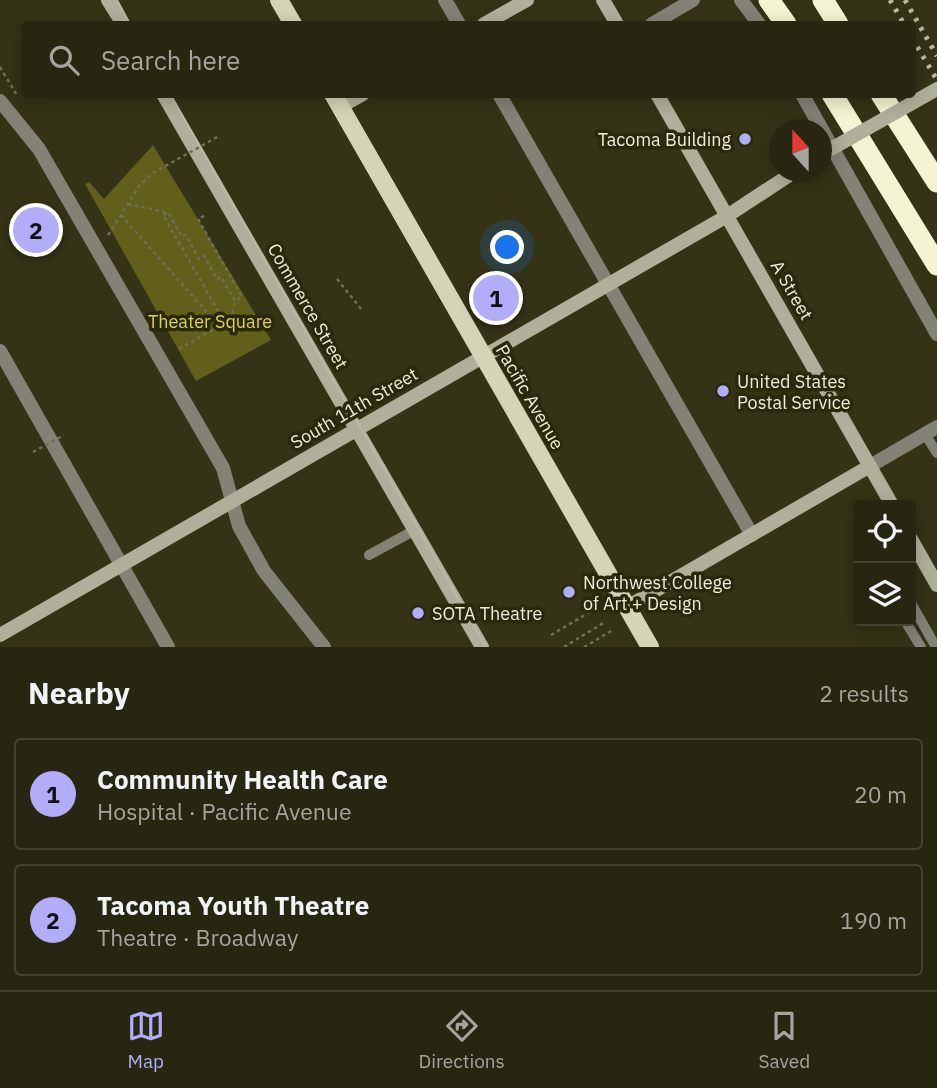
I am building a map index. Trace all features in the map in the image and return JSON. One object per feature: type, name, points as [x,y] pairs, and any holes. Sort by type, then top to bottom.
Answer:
[{"type":"highway","points":[[769,0],[784,21]]},
{"type":"highway","points":[[780,0],[792,21]]},
{"type":"highway","points":[[823,0],[836,21]]},
{"type":"highway","points":[[834,98],[937,265]]},
{"type":"highway","points":[[884,98],[937,182]]},
{"type":"main road","points":[[108,0],[121,21]]},
{"type":"main road","points":[[279,0],[291,21]]},
{"type":"main road","points":[[603,0],[615,21]]},
{"type":"main road","points":[[489,21],[522,1]]},
{"type":"main road","points":[[832,148],[937,89]]},
{"type":"main road","name":"Commerce Street","points":[[165,98],[482,647]]},
{"type":"main road","name":"A Street","points":[[659,98],[889,500]]},
{"type":"main road","name":"Pacific Avenue","points":[[337,101],[650,647]]},
{"type":"main road","name":"South 11th Street","points":[[1,632],[122,566],[727,216],[779,182]]},
{"type":"main road","points":[[627,607],[870,466]]},
{"type":"main road","points":[[916,551],[937,585]]},
{"type":"main road","points":[[1,632],[10,647]]},
{"type":"street","points":[[445,0],[457,21]]},
{"type":"street","points":[[657,21],[693,0]]},
{"type":"street","points":[[741,0],[757,21]]},
{"type":"street","points":[[501,98],[752,535]]},
{"type":"street","points":[[804,98],[937,334]]},
{"type":"street","points":[[0,101],[39,149],[223,468],[239,526],[264,571],[324,647]]},
{"type":"street","points":[[0,351],[168,647]]},
{"type":"street","points":[[870,466],[931,431]]},
{"type":"lane","points":[[931,431],[937,453]]},
{"type":"lane","points":[[369,555],[415,530]]},
{"type":"lane","points":[[916,612],[936,647]]},
{"type":"lane","points":[[908,626],[920,647]]},
{"type":"path","points":[[0,66],[21,102]]},
{"type":"path","points":[[103,242],[140,185],[153,173],[219,136]]},
{"type":"path","points":[[128,204],[168,212],[181,237],[186,235],[199,259],[204,256],[217,279],[221,277],[235,301],[231,321],[179,349]]},
{"type":"path","points":[[164,212],[225,323]]},
{"type":"path","points":[[121,215],[219,326]]},
{"type":"path","points":[[206,215],[198,219],[242,297],[235,301]]},
{"type":"path","points":[[337,278],[362,310]]},
{"type":"path","points":[[33,452],[64,435]]},
{"type":"path","points":[[551,635],[597,608]]},
{"type":"path","points":[[564,647],[605,622]]},
{"type":"path","points":[[584,647],[611,631]]},
{"type":"green space","name":"Theater Square","points":[[153,145],[271,340],[196,381],[85,184],[89,182],[104,199]]},
{"type":"tram line","points":[[117,0],[128,21]]},
{"type":"tram line","points":[[172,98],[486,647]]},
{"type":"railway","points":[[890,0],[902,21]]},
{"type":"railway","points":[[905,0],[937,56]]},
{"type":"railway","points":[[916,45],[937,80]]},
{"type":"place","name":"Tacoma Building","points":[[745,139]]},
{"type":"place","name":"Tacoma Youth Theatre","points":[[36,230]]},
{"type":"place","name":"Community Health Care","points":[[496,298]]},
{"type":"place","name":"United States Postal Service","points":[[723,391]]},
{"type":"place","name":"Northwest College of Art + Design","points":[[569,592]]},
{"type":"place","name":"SOTA Theatre","points":[[418,613]]}]
